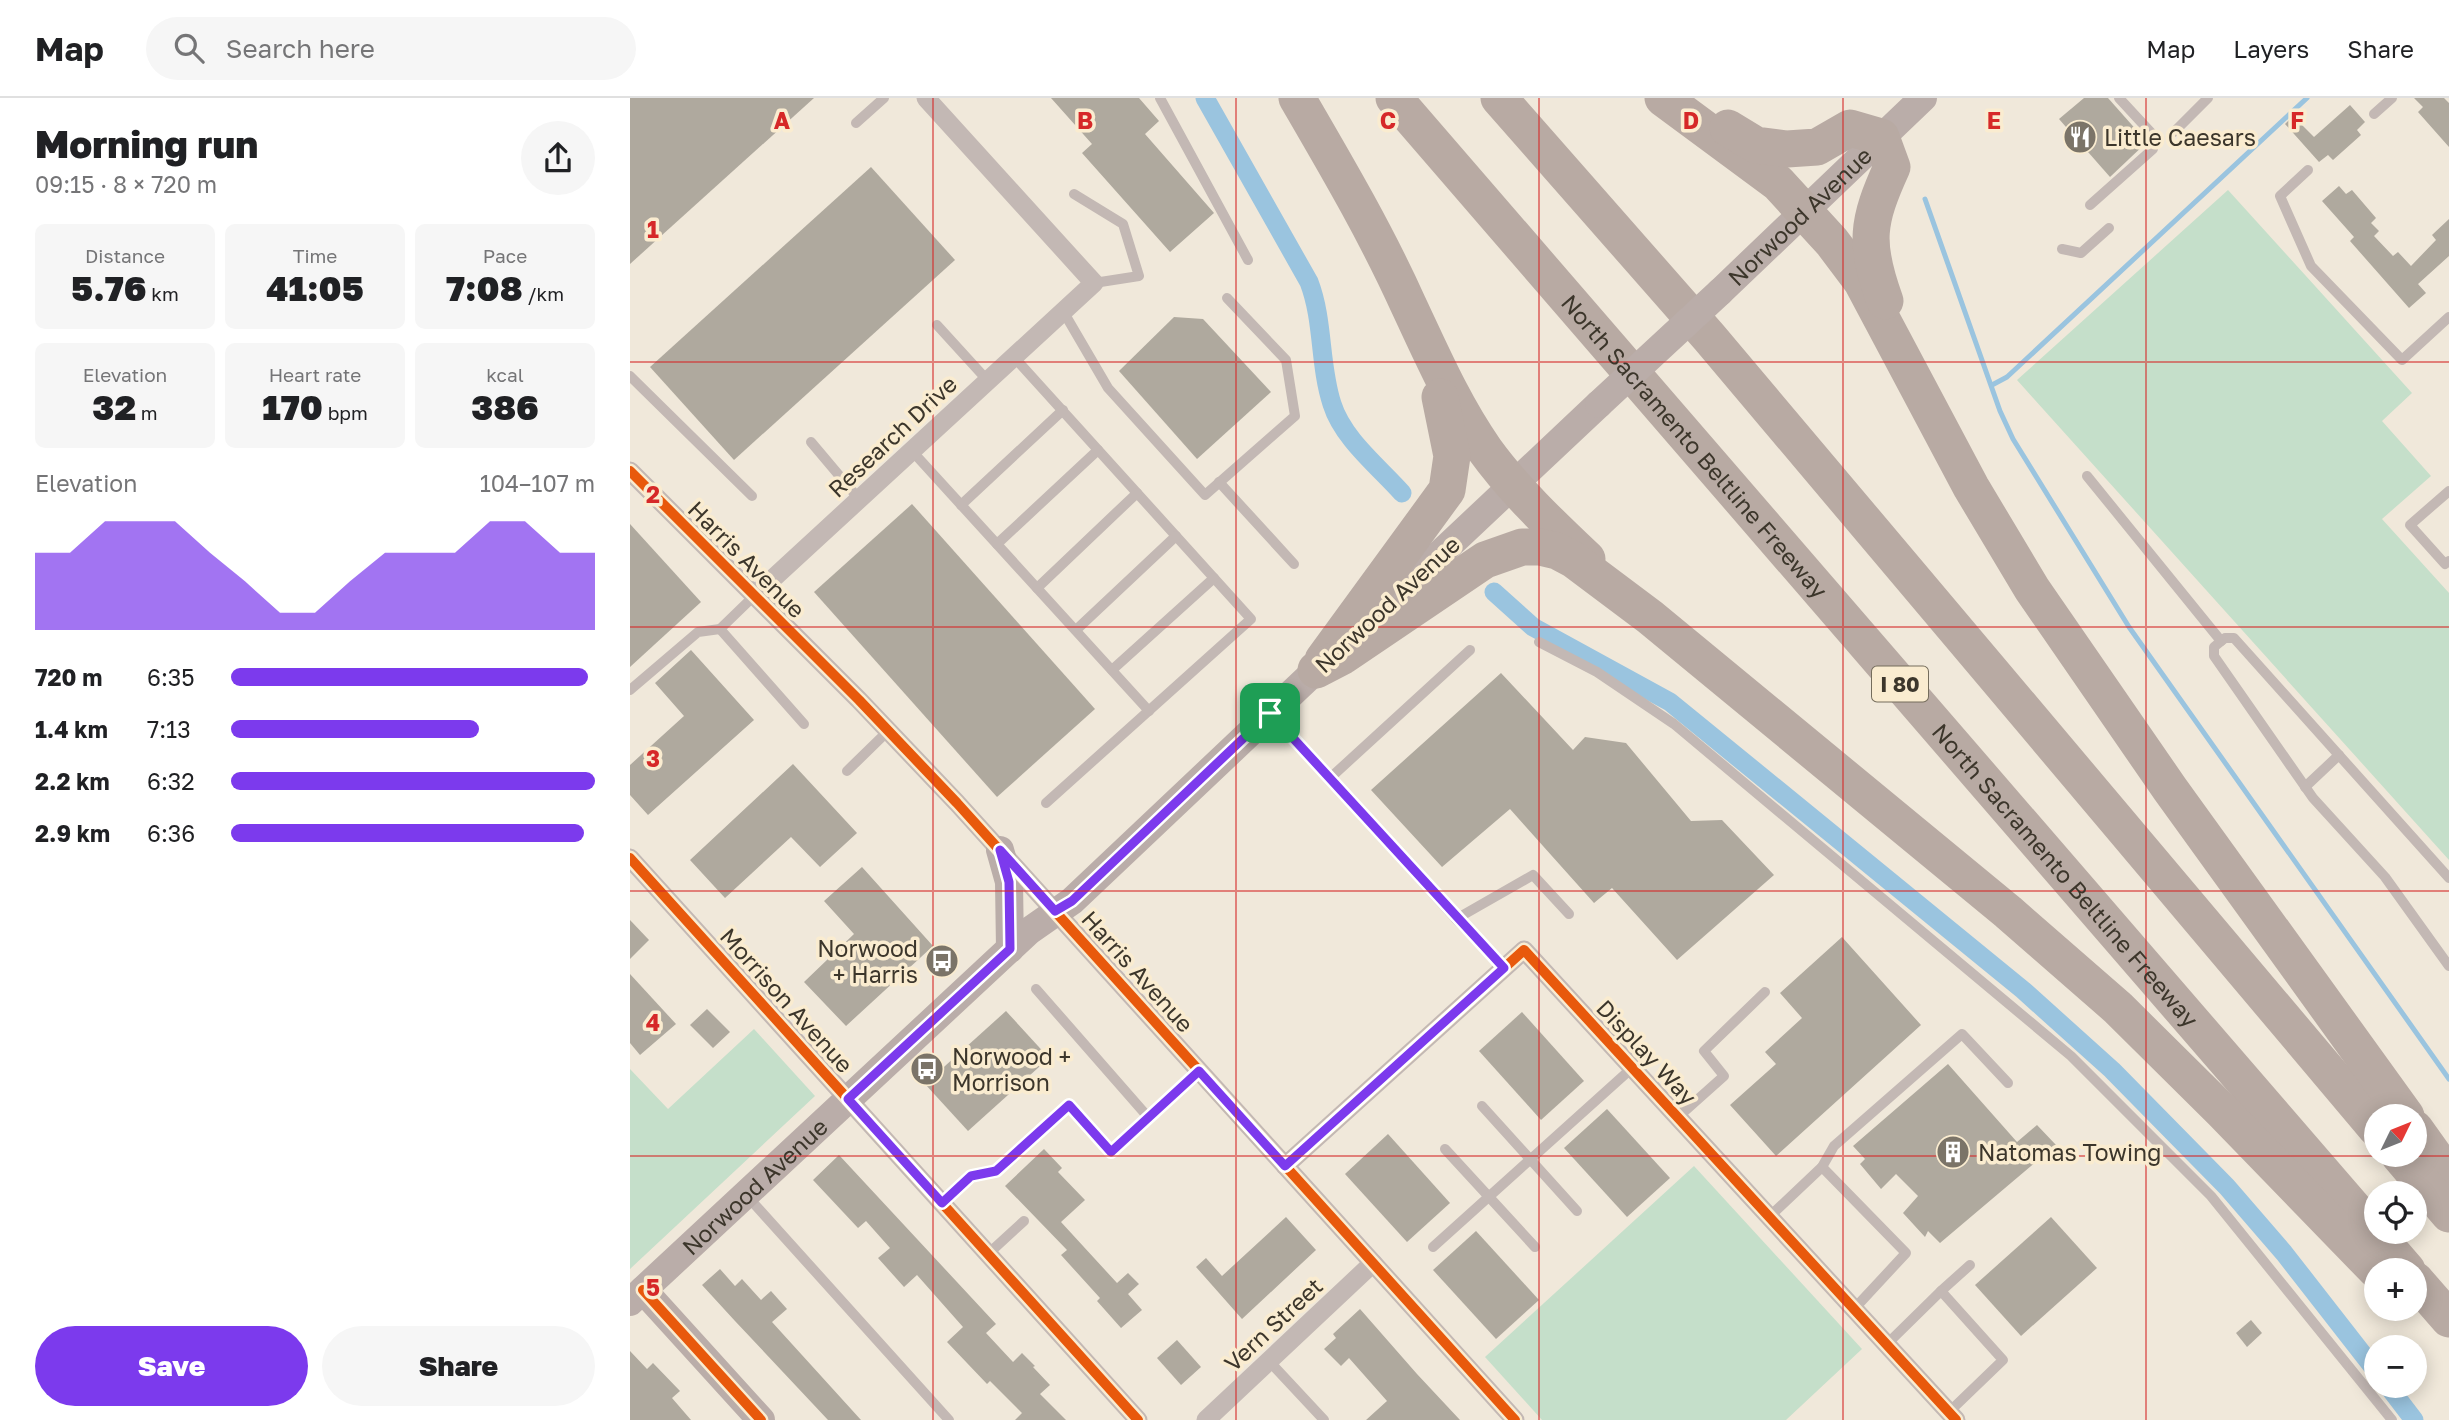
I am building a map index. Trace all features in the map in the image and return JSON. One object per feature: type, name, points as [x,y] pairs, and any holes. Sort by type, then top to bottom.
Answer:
[{"type":"highway","points":[[1297,98],[1350,189],[1408,304],[1434,365],[1469,426],[1514,485],[1564,537],[1650,617]]},
{"type":"highway","name":"North Sacramento Beltline Freeway","points":[[1394,98],[2397,1258]]},
{"type":"highway","points":[[1499,98],[1718,348],[2364,1114]]},
{"type":"highway","points":[[1663,98],[1778,183],[1802,213],[1832,242],[1863,282],[1971,487],[2032,589],[2164,780],[2397,1104]]},
{"type":"highway","points":[[1679,98],[1756,145],[1787,149],[1817,147],[1850,128],[1881,137],[1892,167],[1876,202],[1869,232],[1873,263],[1914,383]]},
{"type":"highway","points":[[1316,670],[1447,490],[1452,456],[1434,365]]},
{"type":"highway","points":[[1316,670],[1343,656],[1485,560],[1522,547],[1540,547],[1574,560],[1650,617],[2008,912],[2118,1008],[2364,1258]]},
{"type":"highway","points":[[2427,1146],[2449,1184]]},
{"type":"highway","points":[[2409,1167],[2449,1214]]},
{"type":"highway","points":[[2427,1294],[2449,1319]]},
{"type":"highway","points":[[2425,1321],[2449,1346]]},
{"type":"main road","name":"Norwood Avenue","points":[[637,1296],[1010,949],[1055,911],[1072,901],[1923,98]]},
{"type":"main road","points":[[1000,850],[1009,882],[1010,949]]},
{"type":"main road","points":[[637,1296],[761,1420]]},
{"type":"street","points":[[926,98],[1094,284]]},
{"type":"street","name":"Research Drive","points":[[754,596],[1094,284]]},
{"type":"street","name":"Harris Avenue","points":[[633,481],[754,596],[888,731],[1000,850],[1515,1420]]},
{"type":"street","name":"Morrison Avenue","points":[[630,858],[1138,1420]]},
{"type":"street","name":"Display Way","points":[[1285,1166],[1524,950],[1952,1416]]},
{"type":"street","name":"Vern Street","points":[[1206,1420],[1373,1263]]},
{"type":"lane","points":[[856,123],[884,98]]},
{"type":"lane","points":[[1160,98],[1248,260]]},
{"type":"lane","points":[[2090,205],[2153,149],[2155,137],[2119,98]]},
{"type":"lane","points":[[2174,132],[2208,98]]},
{"type":"lane","points":[[2374,114],[2392,98]]},
{"type":"lane","points":[[2308,170],[2280,195],[2311,266],[2402,360],[2449,317]]},
{"type":"lane","points":[[1074,194],[1123,224],[1139,276],[1094,284]]},
{"type":"lane","points":[[2062,249],[2081,253],[2109,228]]},
{"type":"lane","points":[[1063,312],[1108,387],[1205,495],[1294,416],[1286,360],[1227,298]]},
{"type":"lane","points":[[937,325],[988,381]]},
{"type":"lane","points":[[1014,357],[1251,619],[1046,803]]},
{"type":"lane","points":[[630,376],[752,496]]},
{"type":"lane","points":[[961,505],[1063,411]]},
{"type":"lane","points":[[811,442],[859,499]]},
{"type":"lane","points":[[997,544],[1098,450]]},
{"type":"lane","points":[[912,451],[1149,711]]},
{"type":"lane","points":[[2087,476],[2221,641]]},
{"type":"lane","points":[[1219,482],[1294,564]]},
{"type":"lane","points":[[2449,491],[2410,525],[2445,564],[2449,561]]},
{"type":"lane","points":[[1037,588],[1138,493]]},
{"type":"lane","points":[[1076,630],[1176,536]]},
{"type":"lane","points":[[1112,670],[1214,578]]},
{"type":"lane","points":[[630,690],[698,632],[720,629],[754,596]]},
{"type":"lane","points":[[720,629],[804,724]]},
{"type":"lane","points":[[2449,878],[2234,638],[2230,636],[2221,641],[2212,651],[2214,656],[2305,787],[2385,877],[2449,966]]},
{"type":"lane","points":[[1539,642],[1597,672],[1674,724],[2071,1056],[2219,1205],[2392,1420]]},
{"type":"lane","points":[[1329,779],[1470,650]]},
{"type":"lane","points":[[1270,713],[1456,919],[1504,968]]},
{"type":"lane","points":[[846,771],[888,731]]},
{"type":"lane","points":[[2305,787],[2339,755]]},
{"type":"lane","points":[[1456,919],[1533,876],[1569,914]]},
{"type":"lane","points":[[1036,989],[1148,1117]]},
{"type":"lane","points":[[1678,1117],[1724,1076],[1704,1051],[1765,992]]},
{"type":"lane","points":[[1769,1217],[1822,1167],[1834,1146],[1962,1034],[2008,1083]]},
{"type":"lane","points":[[1433,1247],[1632,1068]]},
{"type":"lane","points":[[942,1203],[971,1176],[996,1171],[1069,1105],[1111,1152],[1199,1071]]},
{"type":"lane","points":[[1482,1106],[1577,1211]]},
{"type":"lane","points":[[1445,1149],[1535,1247]]},
{"type":"lane","points":[[1822,1167],[1906,1253],[1854,1309]]},
{"type":"lane","points":[[746,1195],[950,1420]]},
{"type":"lane","points":[[988,1254],[1024,1221]]},
{"type":"lane","points":[[1886,1345],[1970,1265]]},
{"type":"lane","points":[[1941,1291],[2003,1360],[1952,1416]]},
{"type":"lane","points":[[1269,1361],[1324,1420]]},
{"type":"green space","points":[[2228,190],[2412,393],[2382,421],[2431,476],[2382,519],[2449,593],[2449,860],[2017,380]]},
{"type":"green space","points":[[754,1029],[815,1096],[630,1269],[630,1069],[668,1109]]},
{"type":"green space","points":[[1694,1166],[1862,1349],[1786,1420],[1542,1420],[1485,1357]]},
{"type":"building","points":[[630,98],[814,98],[630,264]]},
{"type":"building","points":[[1051,98],[1139,98],[1159,121],[1145,134],[1214,213],[1170,252],[1082,153],[1092,144]]},
{"type":"building","points":[[2084,98],[2108,98],[2147,142],[2110,177],[2059,119]]},
{"type":"building","points":[[2414,98],[2444,98],[2449,103],[2449,147],[2418,112],[2423,107]]},
{"type":"building","points":[[2350,105],[2365,122],[2357,130],[2361,135],[2333,160],[2328,155],[2319,162],[2285,124],[2293,116],[2314,137]]},
{"type":"building","points":[[871,167],[955,260],[734,460],[650,367]]},
{"type":"building","points":[[2339,186],[2346,194],[2352,190],[2376,218],[2371,223],[2379,231],[2374,236],[2393,256],[2398,252],[2411,266],[2436,240],[2432,235],[2449,219],[2449,256],[2418,284],[2426,293],[2409,308],[2350,241],[2354,237],[2322,201]]},
{"type":"building","points":[[1174,317],[1203,319],[1271,392],[1197,459],[1119,371]]},
{"type":"building","points":[[912,504],[1095,709],[997,797],[814,592]]},
{"type":"building","points":[[630,524],[701,602],[630,667]]},
{"type":"building","points":[[691,650],[754,720],[648,815],[630,795],[630,765],[684,716],[655,683]]},
{"type":"building","points":[[1501,673],[1573,750],[1585,737],[1626,743],[1691,821],[1722,820],[1774,875],[1677,960],[1612,888],[1594,903],[1510,809],[1442,867],[1371,790]]},
{"type":"building","points":[[793,764],[857,833],[820,867],[791,837],[725,898],[690,860]]},
{"type":"building","points":[[862,867],[933,946],[846,1026],[804,982],[854,934],[824,901]]},
{"type":"building","points":[[630,920],[649,940],[630,959]]},
{"type":"building","points":[[1842,937],[1921,1025],[1776,1156],[1730,1105],[1776,1064],[1765,1052],[1802,1018],[1780,993]]},
{"type":"building","points":[[630,974],[676,1024],[640,1055],[630,1043]]},
{"type":"building","points":[[707,1009],[730,1032],[713,1048],[690,1025]]},
{"type":"building","points":[[1006,1011],[1049,1058],[968,1131],[925,1084]]},
{"type":"building","points":[[1522,1012],[1584,1081],[1541,1120],[1479,1051]]},
{"type":"building","name":"Natomas Towing","points":[[1948,1064],[2017,1142],[2037,1125],[2056,1145],[1940,1243],[1928,1231],[1925,1237],[1903,1213],[1918,1196],[1896,1174],[1881,1189],[1860,1164],[1865,1159],[1853,1146]]},
{"type":"building","points":[[1607,1109],[1670,1178],[1627,1217],[1564,1148]]},
{"type":"building","points":[[1388,1134],[1450,1203],[1407,1242],[1345,1174]]},
{"type":"building","points":[[1044,1149],[1062,1168],[1058,1172],[1085,1200],[1061,1222],[1117,1283],[1128,1273],[1139,1284],[1128,1294],[1142,1310],[1121,1328],[1097,1301],[1100,1298],[1061,1255],[1067,1250],[1005,1186]]},
{"type":"building","points":[[839,1155],[996,1324],[986,1333],[1013,1362],[1022,1353],[1035,1366],[1033,1367],[1050,1385],[1040,1394],[1066,1420],[1015,1420],[1022,1413],[990,1381],[987,1384],[947,1342],[963,1327],[917,1275],[904,1287],[878,1258],[890,1248],[866,1221],[858,1228],[813,1180]]},
{"type":"building","points":[[1286,1217],[1316,1250],[1242,1319],[1196,1267],[1206,1258],[1222,1276]]},
{"type":"building","points":[[2051,1217],[2097,1268],[2021,1336],[1975,1285]]},
{"type":"building","points":[[1476,1231],[1539,1300],[1496,1339],[1433,1270]]},
{"type":"building","points":[[720,1269],[735,1286],[742,1279],[761,1300],[771,1291],[787,1309],[772,1322],[861,1420],[828,1420],[735,1321],[702,1285]]},
{"type":"building","points":[[1360,1309],[1460,1420],[1366,1420],[1387,1401],[1349,1358],[1341,1366],[1324,1349],[1336,1338],[1333,1334]]},
{"type":"building","points":[[2251,1320],[2262,1333],[2247,1347],[2236,1333]]},
{"type":"building","points":[[1177,1340],[1201,1367],[1181,1385],[1157,1358]]},
{"type":"building","points":[[630,1351],[647,1369],[653,1363],[680,1391],[672,1398],[691,1420],[630,1420]]},
{"type":"waterway","points":[[1205,98],[1309,282],[1317,312],[1328,389],[1337,417],[1362,452],[1402,493]]},
{"type":"waterway","points":[[1992,385],[2007,377],[2307,98]]},
{"type":"waterway","points":[[1925,199],[2000,411],[2013,439],[2129,627],[2449,1079]]},
{"type":"waterway","points":[[1494,592],[1533,627],[1670,702],[2023,990],[2112,1070],[2227,1187],[2284,1253],[2364,1356]]},
{"type":"waterway","points":[[2397,1398],[2414,1420]]},
{"type":"cycle path","points":[[630,471],[859,700],[957,803],[1515,1420]]},
{"type":"cycle path","points":[[630,858],[1138,1420]]},
{"type":"cycle path","points":[[1285,1166],[1524,950],[1956,1420]]},
{"type":"cycle path","points":[[643,1290],[761,1420]]},
{"type":"place","name":"Little Caesars","points":[[2080,137]]},
{"type":"place","name":"Norwood + Harris","points":[[942,961]]},
{"type":"place","name":"Norwood + Morrison","points":[[927,1069]]},
{"type":"place","name":"Natomas Towing","points":[[1953,1152]]},
{"type":"route","points":[[1270,713],[1456,919],[1504,968],[1285,1166],[1199,1071],[1111,1152],[1069,1105],[996,1171],[971,1176],[942,1203],[848,1099],[1010,949],[1009,882],[1000,850],[1055,911],[1072,901],[1270,713]]}]
